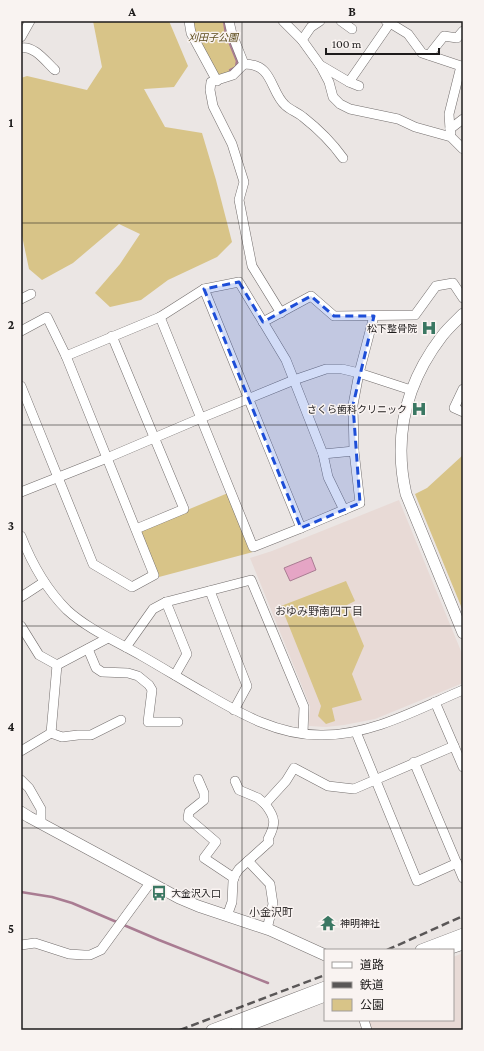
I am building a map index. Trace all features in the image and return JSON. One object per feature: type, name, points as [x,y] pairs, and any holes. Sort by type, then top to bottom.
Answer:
[{"type":"street","points":[[21,37],[30,21]]},
{"type":"street","points":[[189,21],[191,33],[217,80]]},
{"type":"street","points":[[229,21],[232,34],[244,64]]},
{"type":"street","points":[[285,21],[302,40],[320,65],[329,82],[333,97],[340,104],[350,109],[398,119],[415,127],[451,133]]},
{"type":"street","points":[[302,40],[311,27],[320,21]]},
{"type":"street","points":[[341,21],[352,28]]},
{"type":"street","points":[[349,82],[388,22],[408,34],[422,53],[462,66],[449,114],[451,133],[463,149]]},
{"type":"street","points":[[429,55],[444,36],[457,38],[463,31]]},
{"type":"street","points":[[21,48],[26,47],[32,50],[55,70]]},
{"type":"street","points":[[280,313],[252,266],[239,200],[244,182],[232,144],[213,106],[210,90],[211,82],[233,75],[244,64],[251,64],[258,67],[264,71],[281,101],[302,116],[334,145],[343,158]]},
{"type":"street","points":[[320,65],[349,82],[359,86]]},
{"type":"street","points":[[451,133],[463,119]]},
{"type":"street","points":[[66,356],[160,317],[204,289],[239,282],[286,360],[323,454],[328,477],[344,510]]},
{"type":"street","points":[[263,322],[311,296],[334,316],[416,315],[436,286],[453,284],[463,298]]},
{"type":"street","points":[[204,289],[301,528]]},
{"type":"street","points":[[21,299],[31,294]]},
{"type":"street","points":[[463,314],[442,335],[425,361],[411,390],[403,419],[400,452],[402,477],[406,494],[463,633]]},
{"type":"street","points":[[160,317],[252,547],[360,503],[354,451],[353,405],[359,373],[374,316]]},
{"type":"street","points":[[21,330],[47,317],[66,356],[154,575],[132,587],[93,564],[21,386]]},
{"type":"street","points":[[112,336],[184,509],[136,529]]},
{"type":"street","points":[[21,492],[294,380],[326,369],[342,369],[359,373],[411,390]]},
{"type":"street","points":[[463,389],[454,408],[463,412]]},
{"type":"street","points":[[323,454],[354,451]]},
{"type":"street","points":[[21,536],[36,569],[44,582],[56,597],[78,619],[108,638],[234,710],[272,727],[321,735],[356,732],[375,727],[463,690]]},
{"type":"street","points":[[126,647],[153,609],[166,602],[251,580],[304,707],[303,733]]},
{"type":"street","points":[[21,597],[44,582]]},
{"type":"street","points":[[210,590],[247,686],[234,710]]},
{"type":"street","points":[[166,602],[187,654],[175,675]]},
{"type":"street","points":[[21,626],[39,655],[57,665]]},
{"type":"street","points":[[57,665],[108,638]]},
{"type":"street","points":[[88,649],[96,668],[102,672],[128,673],[138,676],[149,685],[152,690],[148,722],[178,722]]},
{"type":"street","points":[[51,733],[57,665]]},
{"type":"street","points":[[435,702],[463,767]]},
{"type":"street","points":[[51,733],[62,737],[91,735],[121,720]]},
{"type":"street","points":[[356,732],[417,881],[457,864]]},
{"type":"street","points":[[21,752],[51,733]]},
{"type":"street","points":[[265,804],[286,781],[294,768],[328,786],[354,788],[454,746]]},
{"type":"street","points":[[414,762],[463,878]]},
{"type":"street","points":[[198,779],[204,793],[204,800],[189,812],[188,818],[216,842],[204,858],[234,878]]},
{"type":"street","points":[[21,780],[29,788],[41,809],[41,824]]},
{"type":"street","points":[[228,916],[232,902],[234,878],[239,869],[269,842],[268,839],[274,828],[273,816],[265,804],[258,798],[239,790],[235,781]]},
{"type":"street","points":[[21,812],[150,883],[198,906],[267,929],[324,955]]},
{"type":"street","points":[[248,861],[270,884],[273,904],[267,929]]},
{"type":"street","points":[[21,945],[35,943],[69,954],[84,955],[90,955],[101,950],[150,883]]},
{"type":"street","points":[[424,949],[463,934]]},
{"type":"street","points":[[448,949],[463,944]]},
{"type":"street","points":[[212,1030],[324,987]]},
{"type":"street","points":[[237,1030],[324,996]]},
{"type":"highlighted area","points":[[239,282],[263,322],[311,296],[334,316],[374,316],[353,405],[360,503],[301,528],[204,289]]},
{"type":"shaded area","points":[[399,500],[463,656],[463,683],[375,719],[326,727],[309,726],[310,706],[250,558],[272,551]]},
{"type":"shaded area","points":[[311,557],[316,570],[290,581],[284,568]]},
{"type":"shaded area","points":[[463,953],[463,1030],[371,1030],[367,1021],[454,1021],[454,957]]},
{"type":"green space","points":[[93,21],[169,21],[188,66],[174,87],[144,89],[165,127],[202,133],[232,242],[217,257],[168,280],[141,300],[110,307],[95,293],[120,264],[140,234],[119,224],[73,263],[42,280],[29,269],[21,231],[21,78],[27,76],[87,90],[102,67]]},
{"type":"green space","name":"刈田子公園","points":[[191,21],[226,21],[240,64],[235,70],[218,77],[193,32]]},
{"type":"green space","points":[[463,455],[463,611],[415,494],[427,488]]},
{"type":"green space","points":[[228,493],[253,552],[159,577],[139,530]]},
{"type":"green space","points":[[346,581],[355,601],[347,605],[364,646],[352,674],[362,700],[332,708],[335,721],[326,724],[318,716],[321,706],[281,606]]},
{"type":"waterway","points":[[224,21],[226,34],[237,61],[236,67],[230,70]]},
{"type":"waterway","points":[[21,892],[52,897],[72,903],[159,940],[268,983]]},
{"type":"railway","points":[[389,949],[463,916]]},
{"type":"railway","points":[[180,1030],[324,975]]},
{"type":"place","name":"松下整骨院","points":[[429,328]]},
{"type":"place","name":"さくら歯科クリニック","points":[[419,409]]},
{"type":"place","name":"大金沢入口","points":[[159,893]]},
{"type":"place","name":"神明神社","points":[[328,923]]},
{"type":"district","name":"おゆみ野南四丁目","points":[[319,611]]},
{"type":"district","name":"小金沢町","points":[[271,912]]}]
